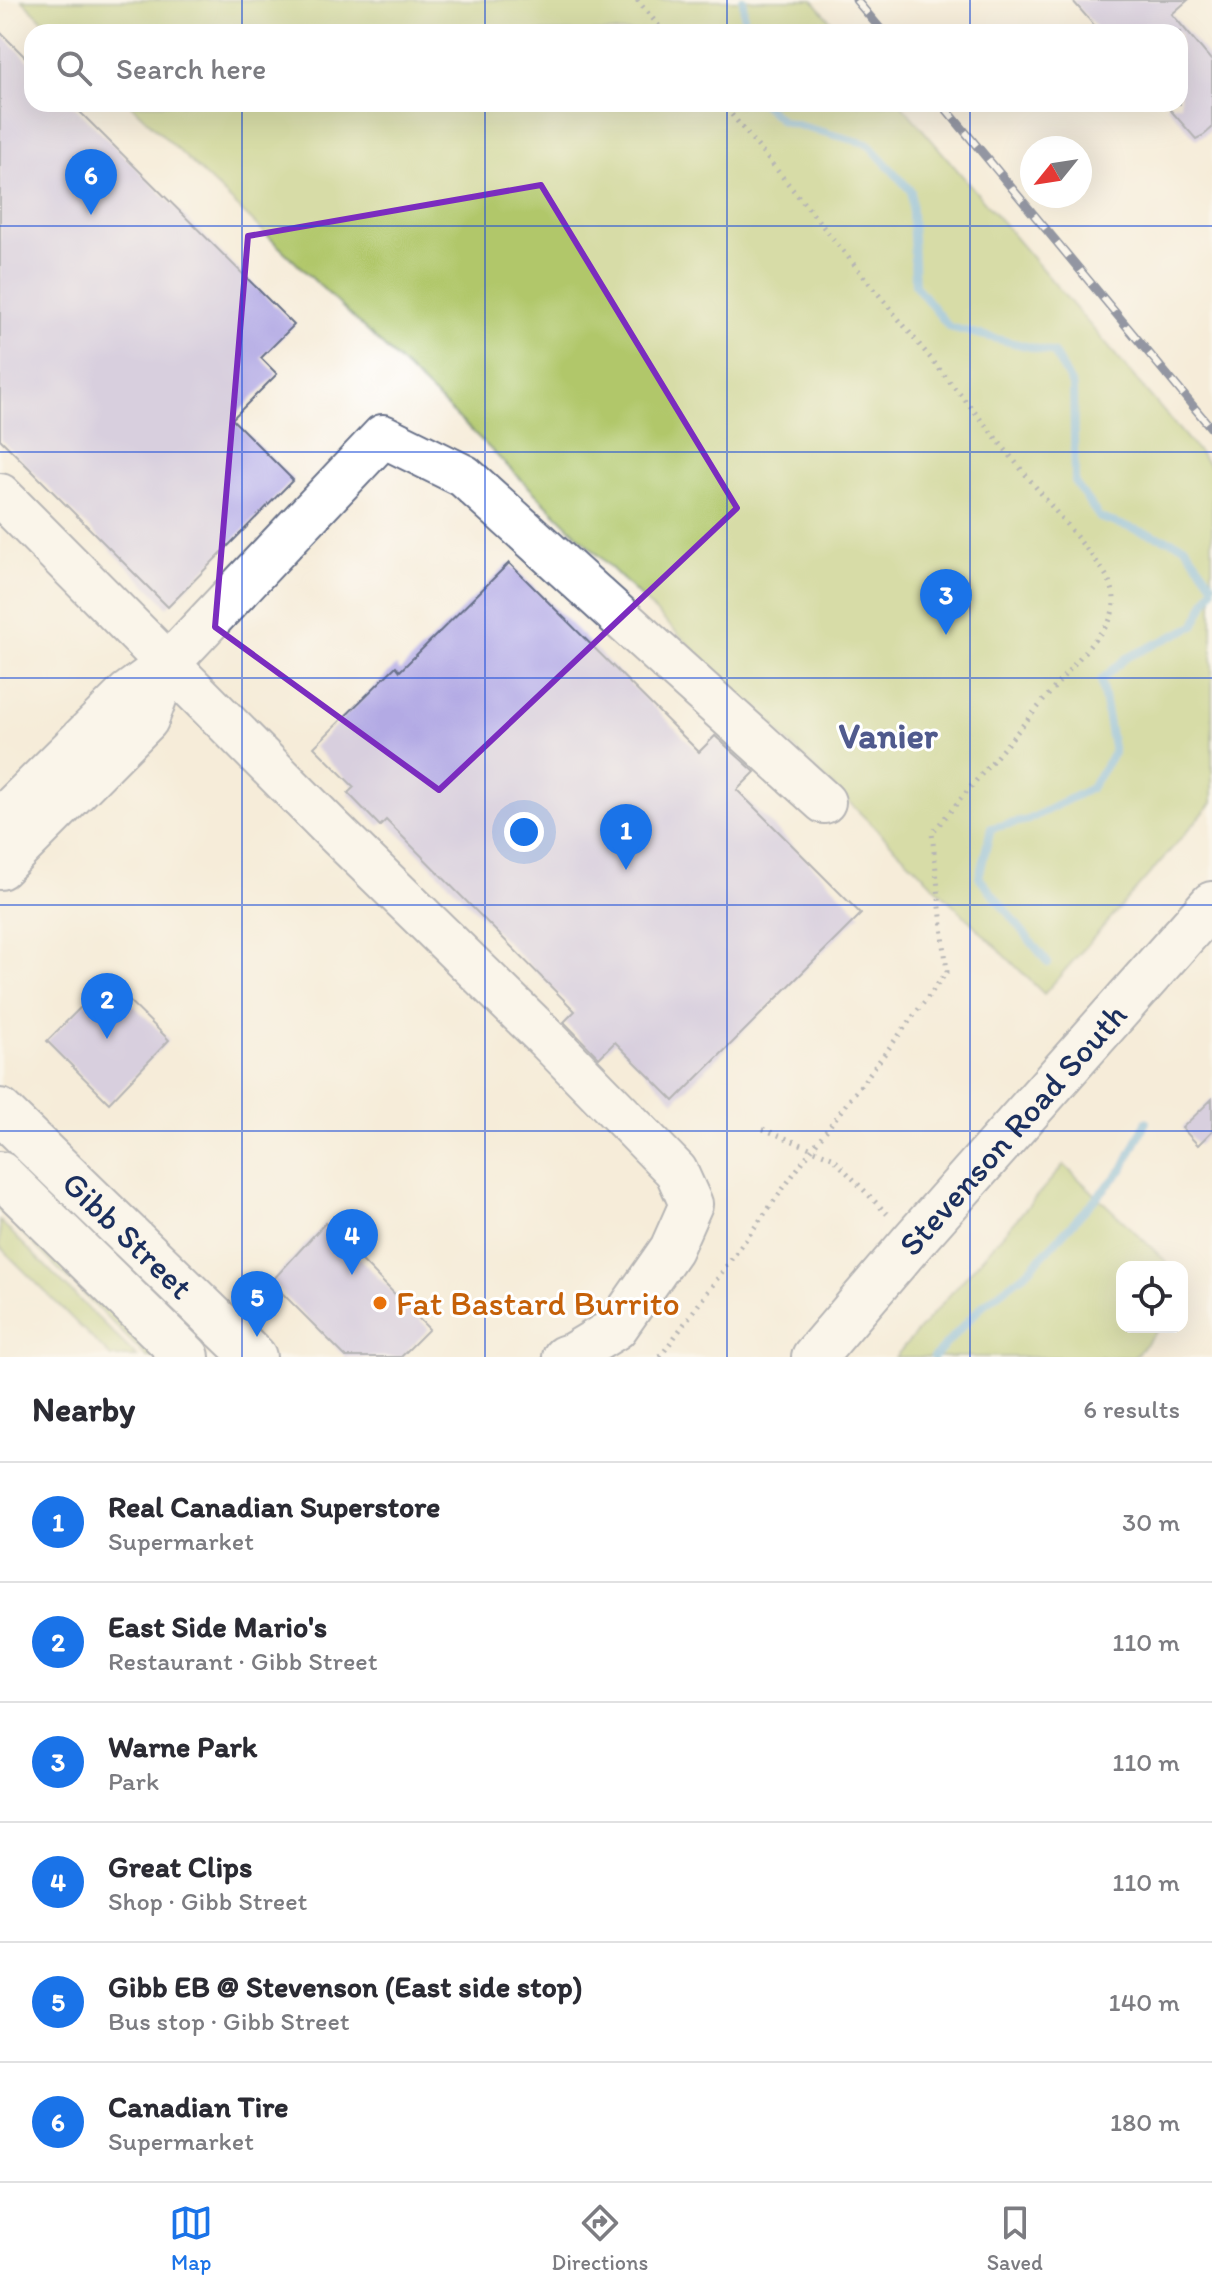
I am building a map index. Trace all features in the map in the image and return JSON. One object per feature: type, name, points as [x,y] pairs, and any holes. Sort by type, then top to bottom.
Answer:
[{"type":"main road","name":"Stevenson Road South","points":[[814,1357],[1212,904]]},
{"type":"main road","name":"Gibb Street","points":[[0,1111],[254,1357]]},
{"type":"main road","name":"Gibb Street","points":[[0,1174],[187,1357]]},
{"type":"lane","points":[[0,820],[128,693],[168,664],[383,436],[464,476],[824,802]]},
{"type":"lane","points":[[0,495],[676,1171],[691,1204],[671,1249],[616,1328],[564,1357]]},
{"type":"lane","points":[[0,868],[147,720],[168,664]]},
{"type":"path","points":[[637,0],[657,24]]},
{"type":"path","points":[[660,1357],[812,1149],[947,972],[932,833],[1108,624],[1114,591],[1097,562],[730,112]]},
{"type":"path","points":[[763,1129],[832,1157],[887,1214]]},
{"type":"highlighted area","points":[[541,185],[737,508],[439,790],[215,627],[248,236]]},
{"type":"green space","points":[[22,0],[813,0],[833,24],[47,24]]},
{"type":"green space","points":[[138,112],[908,112],[1212,468],[1212,803],[1044,994],[475,434]]},
{"type":"green space","points":[[1064,1165],[1166,1261],[1116,1261],[1116,1333],[1155,1333],[1134,1357],[895,1357]]},
{"type":"green space","points":[[0,1196],[164,1357],[147,1357],[0,1211]]},
{"type":"green space","points":[[0,1221],[137,1357],[111,1357],[0,1247]]},
{"type":"building","points":[[1072,0],[1188,0],[1172,14],[1181,24],[1093,24]]},
{"type":"building","points":[[0,32],[24,56],[24,112],[80,112],[294,325],[261,358],[277,374],[232,419],[293,480],[168,607],[0,439]]},
{"type":"building","points":[[1188,33],[1212,61],[1212,128],[1196,139],[1172,112],[1188,112]]},
{"type":"building","points":[[509,563],[699,752],[715,736],[755,772],[737,790],[861,914],[674,1101],[615,1042],[599,1058],[564,1022],[575,1011],[386,820],[380,826],[348,793],[354,787],[314,747],[396,666],[400,671]]},
{"type":"building","points":[[108,980],[169,1040],[109,1103],[47,1041]]},
{"type":"building","points":[[1212,1099],[1212,1131],[1198,1145],[1182,1128]]},
{"type":"building","points":[[325,1223],[429,1329],[401,1357],[346,1357],[271,1282]]},
{"type":"waterway","points":[[743,0],[744,24]]},
{"type":"waterway","points":[[772,112],[782,121],[868,144],[911,191],[915,285],[949,327],[1054,353],[1073,387],[1075,483],[1100,518],[1184,545],[1212,583]]},
{"type":"waterway","points":[[1048,963],[979,877],[991,828],[1028,820],[1091,788],[1114,753],[1101,680],[1126,658],[1194,626],[1212,589]]},
{"type":"waterway","points":[[934,1357],[983,1305],[1028,1271],[1123,1169],[1146,1122]]},
{"type":"railway","points":[[856,0],[876,24]]},
{"type":"railway","points":[[949,112],[1212,429]]},
{"type":"place","name":"Canadian Tire","points":[[91,215]]},
{"type":"place","name":"Warne Park","points":[[946,635]]},
{"type":"place","name":"Real Canadian Superstore","points":[[626,870]]},
{"type":"place","name":"East Side Mario's","points":[[107,1039]]},
{"type":"place","name":"Great Clips","points":[[352,1275]]},
{"type":"place","name":"Fat Bastard Burrito","points":[[380,1303]]},
{"type":"place","name":"Gibb EB @ Stevenson (East side stop)","points":[[257,1337]]},
{"type":"district","name":"Vanier","points":[[888,735]]}]
